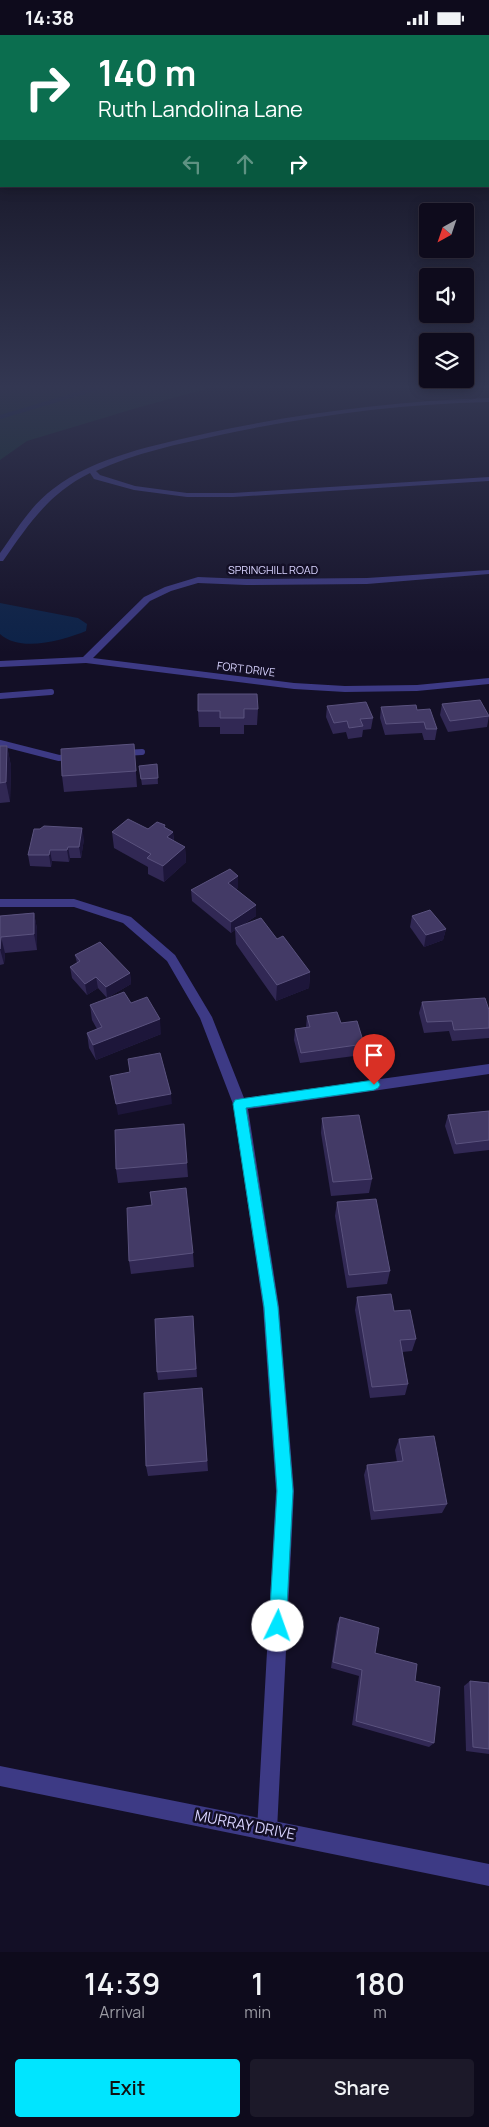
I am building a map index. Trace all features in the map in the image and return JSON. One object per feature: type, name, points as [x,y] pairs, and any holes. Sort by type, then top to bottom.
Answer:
[{"type":"street","points":[[0,559],[32,515],[54,491],[87,473]]},
{"type":"street","points":[[94,473],[97,477],[134,488],[186,495],[251,494],[489,479]]},
{"type":"street","name":"SPRINGHILL ROAD","points":[[86,660],[147,599],[168,589],[198,580],[246,582],[368,581],[489,572]]},
{"type":"street","name":"FORT DRIVE","points":[[0,664],[86,660],[294,686],[345,689],[417,688],[489,681]]},
{"type":"street","points":[[0,903],[74,903],[127,920],[171,958],[206,1017],[240,1104],[271,1307],[285,1491],[267,1830]]},
{"type":"street","points":[[240,1104],[489,1069]]},
{"type":"street","name":"MURRAY DRIVE","points":[[0,1776],[489,1875]]},
{"type":"lane","points":[[0,696],[51,692]]},
{"type":"lane","points":[[0,743],[59,758],[78,756]]},
{"type":"lane","points":[[114,754],[142,752]]},
{"type":"water","points":[[0,603],[78,618],[87,624],[86,631],[42,643],[19,643],[9,640],[0,634]]},
{"type":"building","points":[[198,694],[257,694],[258,709],[244,709],[244,718],[220,718],[220,711],[198,711]]},
{"type":"building","points":[[480,700],[489,716],[450,721],[442,704]]},
{"type":"building","points":[[366,702],[373,718],[360,719],[363,726],[349,728],[347,721],[334,723],[327,706]]},
{"type":"building","points":[[416,705],[417,710],[430,709],[437,729],[426,729],[424,722],[386,724],[381,707]]},
{"type":"building","points":[[134,744],[136,771],[62,776],[61,749]]},
{"type":"building","points":[[0,746],[7,746],[6,782],[0,783]]},
{"type":"building","points":[[157,764],[158,778],[141,779],[139,766]]},
{"type":"building","points":[[128,819],[148,829],[157,822],[165,825],[164,827],[173,832],[167,837],[185,847],[163,866],[147,858],[151,854],[112,832]]},
{"type":"building","points":[[44,826],[82,828],[79,847],[68,847],[67,850],[50,850],[49,855],[28,855],[34,829],[40,829]]},
{"type":"building","points":[[230,869],[238,876],[228,883],[256,905],[231,922],[191,890]]},
{"type":"building","points":[[430,910],[446,929],[426,935],[412,916]]},
{"type":"building","points":[[34,913],[34,934],[1,937],[0,949],[0,916]]},
{"type":"building","points":[[261,918],[277,939],[283,936],[310,972],[277,985],[235,928]]},
{"type":"building","points":[[100,942],[130,973],[106,987],[96,977],[85,984],[70,967],[80,961],[75,955]]},
{"type":"building","points":[[124,992],[131,1003],[147,997],[160,1019],[93,1045],[87,1033],[102,1027],[90,1005]]},
{"type":"building","points":[[485,998],[489,1010],[489,1028],[454,1030],[452,1021],[427,1022],[422,1002]]},
{"type":"building","points":[[337,1012],[341,1023],[357,1021],[364,1044],[301,1053],[295,1029],[310,1027],[307,1016]]},
{"type":"building","points":[[160,1053],[171,1094],[116,1104],[110,1076],[130,1072],[128,1059]]},
{"type":"building","points":[[489,1111],[489,1140],[456,1144],[448,1115]]},
{"type":"building","points":[[359,1115],[372,1179],[333,1182],[322,1118]]},
{"type":"building","points":[[184,1124],[187,1163],[116,1169],[115,1130]]},
{"type":"building","points":[[186,1188],[193,1253],[129,1261],[127,1208],[152,1205],[150,1192]]},
{"type":"building","points":[[376,1199],[390,1271],[349,1275],[337,1202]]},
{"type":"building","points":[[391,1294],[394,1311],[410,1310],[416,1339],[400,1340],[408,1384],[372,1387],[357,1297]]},
{"type":"building","points":[[193,1316],[196,1369],[157,1372],[155,1319]]},
{"type":"building","points":[[202,1388],[207,1461],[146,1466],[144,1393]]},
{"type":"building","points":[[434,1436],[447,1504],[374,1511],[367,1465],[403,1461],[399,1439]]},
{"type":"building","points":[[340,1617],[379,1628],[375,1653],[417,1664],[415,1681],[440,1687],[434,1743],[356,1721],[362,1670],[333,1662]]},
{"type":"building","points":[[470,1681],[489,1683],[489,1749],[473,1747]]},
{"type":"route","points":[[278,1626],[285,1491],[271,1307],[240,1104],[374,1085]]}]
